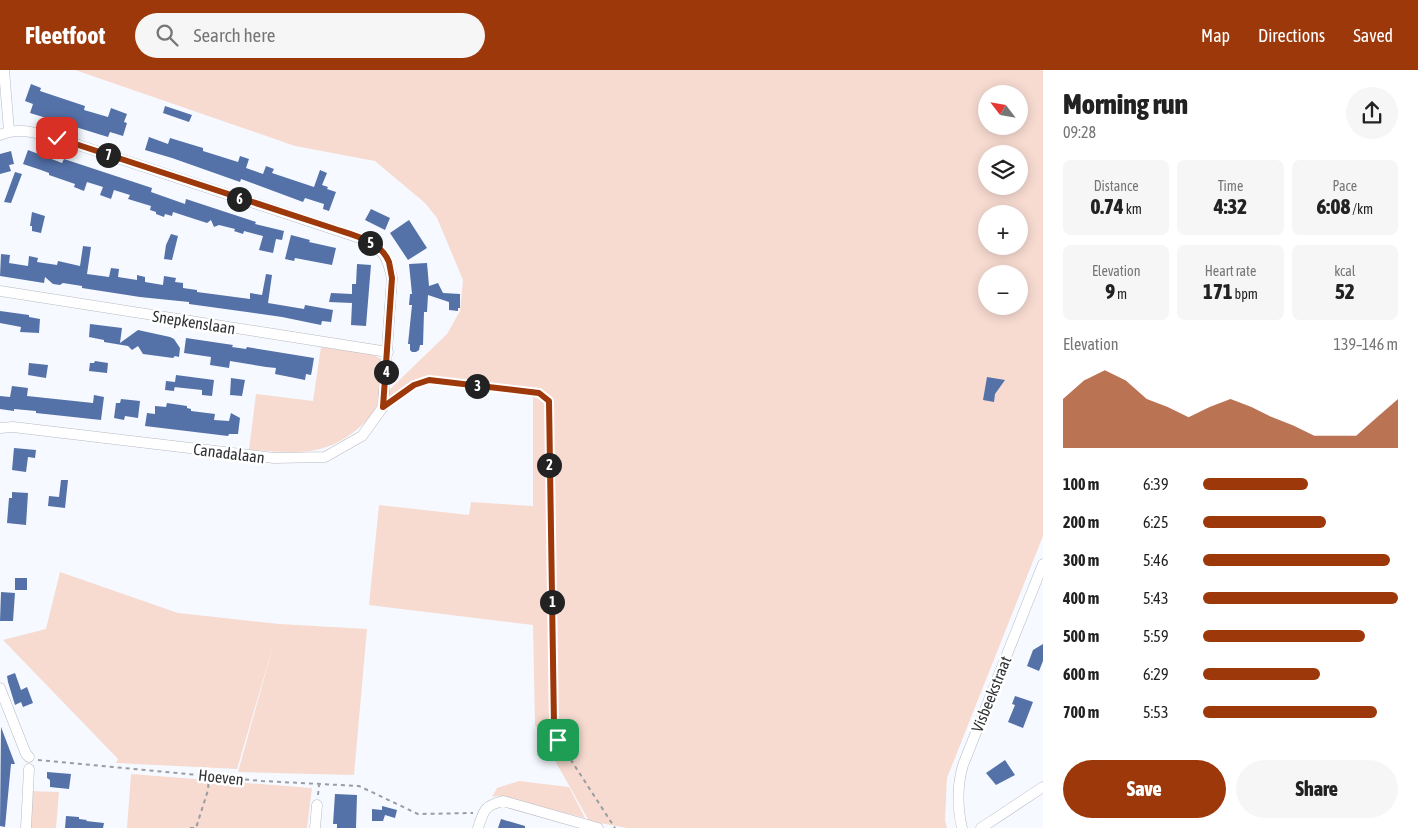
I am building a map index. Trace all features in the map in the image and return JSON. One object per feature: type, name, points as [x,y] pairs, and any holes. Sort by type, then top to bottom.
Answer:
[{"type":"street","points":[[4,70],[4,133],[19,130],[57,138],[363,239],[378,248],[388,260],[392,278],[383,407]]},
{"type":"street","name":"Snepkenslaan","points":[[0,291],[388,352]]},
{"type":"street","name":"Canadalaan","points":[[0,428],[13,427],[274,458],[325,457],[362,436],[383,407]]},
{"type":"street","name":"Visbeekstraat","points":[[962,828],[958,813],[958,782],[963,765],[1043,564]]},
{"type":"street","points":[[0,688],[26,754],[29,756]]},
{"type":"street","points":[[26,828],[29,769]]},
{"type":"street","points":[[981,828],[1043,787]]},
{"type":"street","points":[[478,828],[483,813],[490,804],[503,801],[598,828]]},
{"type":"street","points":[[315,828],[317,805]]},
{"type":"path","points":[[383,407],[414,385],[429,380],[539,393],[549,401],[554,725],[558,740],[615,828]]},
{"type":"path","name":"Hoeven","points":[[29,756],[32,759],[72,764],[359,786],[418,814],[483,813]]},
{"type":"path","points":[[190,828],[196,828],[208,790],[209,776]]},
{"type":"path","points":[[317,805],[319,784]]},
{"type":"shaded area","points":[[75,70],[1043,70],[1043,536],[947,778],[945,820],[947,828],[627,828],[589,821],[535,725],[533,625],[369,605],[379,505],[469,515],[471,502],[533,506],[533,389],[426,377],[410,385],[391,400],[388,400],[388,391],[447,334],[460,311],[463,280],[437,218],[425,203],[375,161],[295,146]]},
{"type":"shaded area","points":[[321,347],[372,354],[381,359],[379,396],[372,415],[347,437],[321,449],[295,452],[249,450],[256,394],[313,401]]},
{"type":"shaded area","points":[[60,572],[178,613],[279,624],[367,629],[354,775],[238,772],[275,639],[237,769],[116,763],[118,759],[3,640],[46,629]]},
{"type":"shaded area","points":[[131,774],[312,788],[307,828],[127,828]]},
{"type":"shaded area","points":[[519,781],[569,787],[585,818],[498,796],[492,797],[497,788]]},
{"type":"shaded area","points":[[28,791],[59,792],[56,828],[26,828]]},
{"type":"building","points":[[31,84],[41,88],[40,91],[85,106],[84,110],[108,117],[111,108],[127,114],[124,122],[127,123],[123,136],[110,132],[108,137],[30,113],[33,104],[25,101]]},
{"type":"building","points":[[165,106],[192,115],[189,122],[163,113]]},
{"type":"building","points":[[149,137],[168,144],[170,138],[203,148],[203,151],[238,162],[240,156],[249,159],[246,168],[263,174],[266,166],[274,169],[272,173],[314,187],[320,170],[327,173],[322,185],[336,192],[329,211],[323,209],[324,204],[305,198],[303,202],[241,179],[240,182],[145,150]]},
{"type":"building","points":[[28,150],[62,163],[64,159],[152,188],[151,192],[185,204],[186,199],[256,222],[255,224],[284,231],[282,240],[276,239],[273,253],[259,250],[263,236],[244,231],[243,234],[234,231],[235,229],[219,225],[214,227],[211,220],[207,223],[173,212],[172,216],[165,214],[164,217],[150,210],[151,206],[128,199],[130,195],[114,190],[111,199],[100,195],[103,187],[87,182],[84,191],[74,187],[75,184],[23,164]]},
{"type":"building","points":[[11,151],[14,164],[9,165],[11,171],[0,174],[0,154]]},
{"type":"building","points":[[15,172],[22,174],[11,203],[4,202]]},
{"type":"building","points":[[371,209],[390,218],[385,230],[365,220]]},
{"type":"building","points":[[32,212],[45,216],[41,233],[32,231],[32,226],[30,226]]},
{"type":"building","points":[[409,220],[427,248],[408,260],[390,233]]},
{"type":"building","points":[[171,234],[178,236],[172,260],[164,259],[166,245]]},
{"type":"building","points":[[291,235],[310,240],[309,242],[336,248],[332,265],[295,258],[294,261],[285,259]]},
{"type":"building","points":[[83,246],[91,247],[87,274],[109,277],[111,268],[119,269],[118,277],[137,280],[137,275],[145,277],[145,282],[163,285],[164,276],[176,278],[175,282],[183,283],[183,288],[197,290],[197,292],[250,299],[250,293],[262,295],[266,274],[272,275],[268,303],[304,309],[305,305],[333,310],[331,322],[322,321],[321,325],[282,317],[189,304],[189,302],[140,297],[82,288],[82,286],[63,283],[60,285],[53,284],[45,277],[44,283],[0,276],[1,254],[10,255],[9,263],[28,266],[29,256],[38,258],[37,262],[57,265],[58,261],[80,266]]},
{"type":"building","points":[[427,263],[429,286],[438,283],[443,293],[460,294],[460,308],[458,308],[458,311],[449,310],[449,302],[428,295],[427,312],[424,312],[423,345],[420,345],[419,350],[416,352],[412,352],[410,344],[408,344],[412,305],[409,305],[410,294],[412,294],[409,264]]},
{"type":"building","points":[[357,264],[371,265],[366,326],[351,325],[352,303],[329,302],[331,293],[352,294],[352,284],[356,284]]},
{"type":"building","points":[[0,311],[29,315],[29,317],[40,319],[39,333],[20,332],[21,327],[0,323]]},
{"type":"building","points":[[90,324],[122,328],[120,343],[138,330],[170,337],[174,339],[180,348],[179,357],[143,354],[138,346],[132,350],[128,346],[89,337]]},
{"type":"building","points":[[186,338],[233,345],[232,347],[246,349],[247,347],[314,358],[311,375],[306,374],[305,380],[275,374],[276,368],[230,361],[229,368],[210,365],[211,357],[184,353]]},
{"type":"building","points":[[95,361],[108,363],[107,373],[89,371],[90,363]]},
{"type":"building","points":[[29,363],[48,365],[46,378],[28,375]]},
{"type":"building","points":[[176,375],[214,380],[212,396],[202,395],[202,390],[175,387],[174,391],[165,390],[166,381],[175,382]]},
{"type":"building","points":[[987,377],[1005,380],[995,394],[994,402],[983,400]]},
{"type":"building","points":[[231,378],[245,380],[242,396],[230,395]]},
{"type":"building","points":[[12,386],[28,388],[27,396],[93,403],[94,395],[104,397],[101,420],[36,413],[36,411],[0,409],[0,396],[10,397]]},
{"type":"building","points":[[121,399],[140,401],[138,418],[125,416],[124,420],[114,418],[116,403],[120,403]]},
{"type":"building","points":[[167,403],[187,406],[191,411],[215,414],[214,420],[229,421],[231,413],[240,418],[238,434],[229,434],[228,436],[145,426],[147,413],[155,414],[155,406],[166,407]]},
{"type":"building","points":[[14,448],[36,450],[35,458],[28,457],[26,472],[12,470]]},
{"type":"building","points":[[61,480],[68,480],[65,508],[48,506],[49,496],[59,497]]},
{"type":"building","points":[[12,492],[28,493],[26,525],[7,523],[9,498],[12,498]]},
{"type":"building","points":[[15,578],[27,578],[27,590],[15,590]]},
{"type":"building","points":[[1,592],[15,593],[13,621],[0,621]]},
{"type":"building","points":[[1043,644],[1043,661],[1039,671],[1027,666],[1033,650]]},
{"type":"building","points":[[15,673],[21,690],[27,687],[33,703],[23,707],[21,702],[15,705],[7,676]]},
{"type":"building","points":[[1015,696],[1033,702],[1023,728],[1008,722],[1015,705],[1012,704]]},
{"type":"building","points":[[1,727],[15,764],[11,764],[5,827],[0,826]]},
{"type":"building","points":[[1005,760],[1015,775],[996,785],[986,773]]},
{"type":"building","points":[[47,772],[71,774],[69,789],[50,787]]},
{"type":"building","points":[[335,794],[357,795],[356,828],[337,828],[337,824],[333,824]]},
{"type":"building","points":[[382,806],[397,810],[395,818],[385,815],[383,821],[372,821],[372,809],[382,810]]},
{"type":"building","points":[[66,816],[104,823],[103,828],[65,828]]},
{"type":"building","points":[[501,819],[525,826],[525,828],[498,828]]},
{"type":"route","points":[[57,138],[335,229],[363,239],[378,248],[388,260],[392,278],[383,407],[414,385],[429,380],[539,393],[549,401],[554,725],[558,740]]}]
